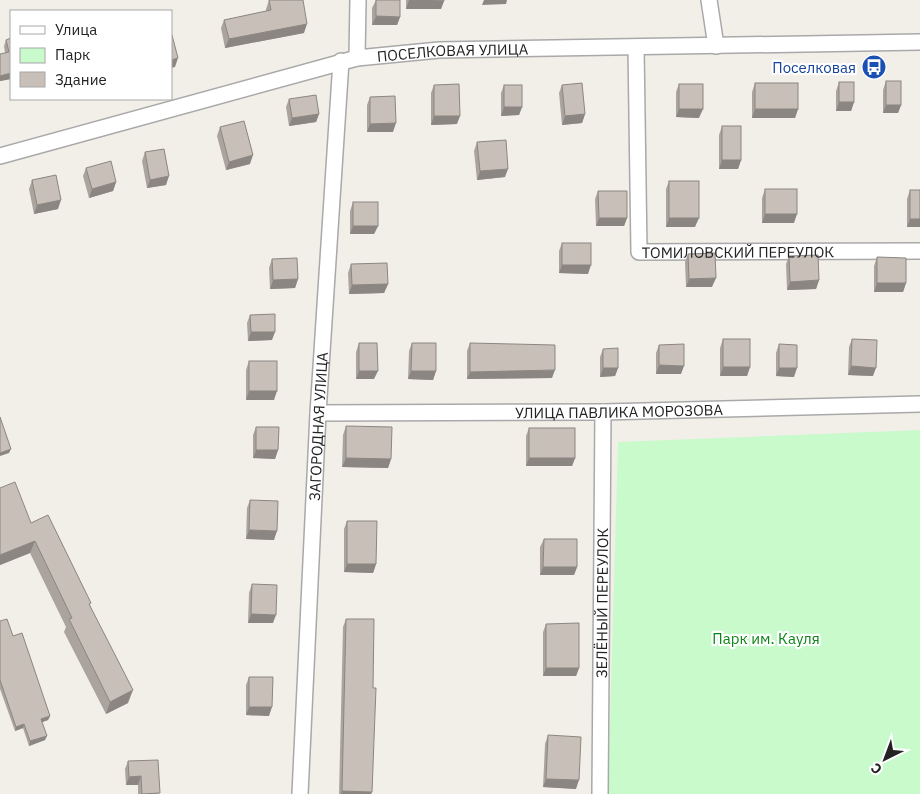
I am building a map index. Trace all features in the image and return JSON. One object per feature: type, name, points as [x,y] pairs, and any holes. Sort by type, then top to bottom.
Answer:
[{"type":"street","points":[[357,58],[358,0]]},
{"type":"street","points":[[709,0],[716,46]]},
{"type":"street","name":"ПОСЕЛКОВАЯ УЛИЦА","points":[[0,156],[357,58],[439,50],[920,42]]},
{"type":"street","name":"ТОМИЛОВСКИЙ ПЕРЕУЛОК","points":[[636,48],[640,252],[920,250]]},
{"type":"street","name":"ЗАГОРОДНАЯ УЛИЦА","points":[[300,794],[318,413],[341,61]]},
{"type":"street","name":"УЛИЦА ПАВЛИКА МОРОЗОВА","points":[[318,413],[603,412],[920,404]]},
{"type":"street","name":"ЗЕЛЁНЫЙ ПЕРЕУЛОК","points":[[600,794],[603,412]]},
{"type":"green space","name":"Парк им. Кауля","points":[[920,430],[920,794],[608,794],[618,442]]},
{"type":"building","points":[[269,0],[303,0],[307,24],[229,39],[224,20],[271,10]]},
{"type":"building","points":[[376,0],[400,0],[400,17],[376,16]]},
{"type":"building","points":[[409,0],[444,0],[444,1]]},
{"type":"building","points":[[172,35],[178,58],[172,60]]},
{"type":"building","points":[[10,38],[10,73],[0,76],[0,54],[9,52],[6,40]]},
{"type":"building","points":[[886,81],[901,81],[901,105],[886,105]]},
{"type":"building","points":[[839,82],[854,82],[854,102],[839,102]]},
{"type":"building","points":[[582,83],[585,114],[565,116],[562,85]]},
{"type":"building","points":[[755,83],[798,83],[798,109],[755,109]]},
{"type":"building","points":[[459,84],[460,116],[434,116],[434,85]]},
{"type":"building","points":[[679,84],[703,84],[703,109],[679,109]]},
{"type":"building","points":[[504,85],[522,85],[522,107],[504,107]]},
{"type":"building","points":[[316,95],[319,114],[292,118],[289,99]]},
{"type":"building","points":[[395,96],[396,123],[370,124],[370,97]]},
{"type":"building","points":[[244,121],[253,155],[229,162],[220,127]]},
{"type":"building","points":[[722,126],[741,126],[741,160],[722,160]]},
{"type":"building","points":[[506,140],[508,169],[480,171],[477,142]]},
{"type":"building","points":[[164,149],[169,176],[150,180],[145,152]]},
{"type":"building","points":[[111,161],[116,182],[92,189],[86,168]]},
{"type":"building","points":[[56,175],[61,200],[37,205],[32,180]]},
{"type":"building","points":[[669,181],[699,181],[699,218],[669,218]]},
{"type":"building","points":[[765,189],[797,189],[797,214],[765,214]]},
{"type":"building","points":[[910,190],[920,190],[920,219],[910,219]]},
{"type":"building","points":[[598,191],[627,191],[627,218],[599,218]]},
{"type":"building","points":[[353,202],[378,202],[378,226],[353,226]]},
{"type":"building","points":[[562,243],[591,243],[591,265],[562,265]]},
{"type":"building","points":[[715,253],[716,278],[689,279],[688,254]]},
{"type":"building","points":[[818,255],[819,280],[790,282],[789,256]]},
{"type":"building","points":[[877,257],[906,258],[906,283],[877,283]]},
{"type":"building","points":[[297,258],[298,279],[273,280],[272,259]]},
{"type":"building","points":[[387,263],[388,284],[352,285],[351,264]]},
{"type":"building","points":[[275,314],[275,332],[251,332],[250,315]]},
{"type":"building","points":[[723,339],[750,339],[750,367],[723,367]]},
{"type":"building","points":[[852,339],[877,340],[876,368],[851,366]]},
{"type":"building","points":[[359,343],[377,343],[378,371],[359,371]]},
{"type":"building","points":[[412,343],[436,343],[436,371],[411,371]]},
{"type":"building","points":[[470,343],[555,345],[555,370],[470,372]]},
{"type":"building","points":[[684,344],[684,366],[659,365],[659,345]]},
{"type":"building","points":[[779,344],[797,345],[797,368],[779,368]]},
{"type":"building","points":[[618,348],[618,368],[603,368],[603,349]]},
{"type":"building","points":[[249,361],[277,361],[277,391],[249,391]]},
{"type":"building","points":[[0,417],[11,449],[0,453]]},
{"type":"building","points":[[346,426],[392,427],[391,459],[346,458]]},
{"type":"building","points":[[256,427],[279,427],[278,450],[256,450]]},
{"type":"building","points":[[529,428],[575,428],[575,458],[529,458]]},
{"type":"building","points":[[15,482],[31,523],[48,515],[91,603],[89,604],[133,690],[110,702],[69,619],[72,618],[35,541],[0,555],[0,488]]},
{"type":"building","points":[[250,500],[278,501],[277,531],[249,530]]},
{"type":"building","points":[[347,521],[377,521],[376,564],[347,564]]},
{"type":"building","points":[[544,539],[577,539],[577,567],[543,567]]},
{"type":"building","points":[[252,584],[277,585],[276,615],[251,614]]},
{"type":"building","points":[[7,619],[13,636],[22,633],[50,716],[41,719],[47,736],[30,741],[24,724],[16,727],[0,680],[0,621]]},
{"type":"building","points":[[346,619],[374,619],[373,688],[376,688],[372,792],[342,791]]},
{"type":"building","points":[[579,623],[579,668],[546,668],[546,624]]},
{"type":"building","points":[[249,677],[273,677],[272,707],[249,707]]},
{"type":"building","points":[[548,735],[581,737],[579,780],[546,779]]},
{"type":"building","points":[[158,760],[160,793],[142,794],[141,776],[129,777],[128,761]]},
{"type":"place","name":"Поселковая","points":[[874,67]]}]
